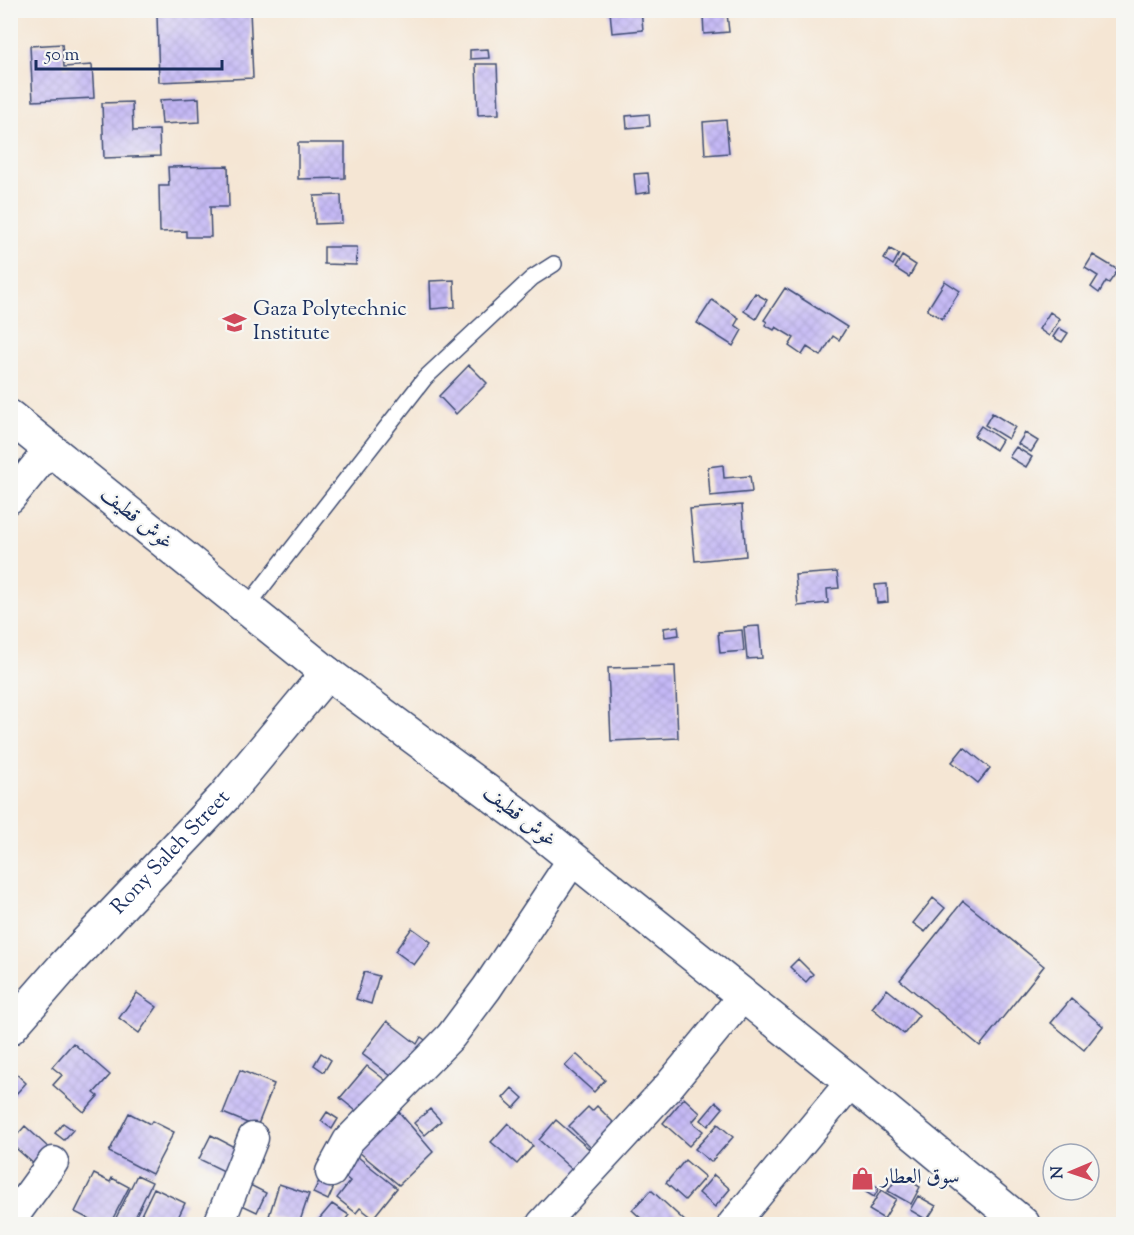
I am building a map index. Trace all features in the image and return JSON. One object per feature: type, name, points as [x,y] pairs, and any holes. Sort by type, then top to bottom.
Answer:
[{"type":"main road","name":"غوش قطيف","points":[[10,417],[327,673],[506,805],[851,1082],[1023,1224]]},
{"type":"main road","name":"Rony Saleh Street","points":[[10,1028],[64,966],[224,797],[327,673]]},
{"type":"street","points":[[10,498],[50,449]]},
{"type":"street","points":[[331,1172],[348,1141],[451,1036],[488,988],[573,859]]},
{"type":"street","points":[[542,1224],[668,1087],[743,996]]},
{"type":"street","points":[[733,1224],[851,1082]]},
{"type":"street","points":[[219,1224],[253,1138]]},
{"type":"street","points":[[10,1221],[53,1162]]},
{"type":"lane","points":[[246,608],[425,378],[532,278],[554,264]]},
{"type":"building","points":[[250,10],[253,78],[159,82],[157,14]]},
{"type":"building","points":[[641,10],[643,30],[612,33],[610,11]]},
{"type":"building","points":[[727,13],[729,32],[704,34],[703,15]]},
{"type":"building","points":[[62,44],[64,67],[92,65],[94,98],[33,101],[30,46]]},
{"type":"building","points":[[488,49],[489,58],[470,59],[470,50]]},
{"type":"building","points":[[476,64],[497,64],[499,114],[478,115]]},
{"type":"building","points":[[199,98],[200,122],[162,124],[160,100]]},
{"type":"building","points":[[132,102],[133,131],[159,130],[160,156],[104,158],[102,103]]},
{"type":"building","points":[[649,114],[650,126],[627,128],[626,116]]},
{"type":"building","points":[[726,120],[729,153],[705,155],[703,122]]},
{"type":"building","points":[[298,143],[345,143],[345,178],[298,179]]},
{"type":"building","points":[[228,166],[229,207],[210,207],[211,237],[186,237],[186,231],[160,232],[159,186],[169,186],[168,167]]},
{"type":"building","points":[[648,173],[650,192],[636,194],[634,174]]},
{"type":"building","points":[[341,195],[342,223],[315,224],[314,196]]},
{"type":"building","points":[[324,247],[357,247],[356,265],[324,264]]},
{"type":"building","points":[[890,249],[899,254],[893,265],[884,259]]},
{"type":"building","points":[[1093,255],[1118,270],[1109,283],[1106,281],[1099,293],[1091,287],[1098,276],[1085,268]]},
{"type":"building","points":[[902,256],[916,265],[909,277],[895,268]]},
{"type":"building","points":[[454,280],[455,307],[431,309],[430,281]]},
{"type":"building","points":[[945,281],[960,291],[942,319],[927,310]]},
{"type":"building","points":[[785,288],[847,327],[839,340],[833,336],[821,356],[807,347],[802,355],[789,346],[794,338],[776,327],[774,330],[765,325],[767,322],[764,320]]},
{"type":"building","points":[[755,293],[767,300],[756,319],[744,311]]},
{"type":"building","points":[[712,300],[739,318],[735,325],[742,330],[733,346],[697,323]]},
{"type":"building","points":[[1050,312],[1060,319],[1049,336],[1039,329]]},
{"type":"building","points":[[1059,328],[1068,333],[1062,342],[1053,337]]},
{"type":"building","points":[[469,365],[487,383],[456,414],[439,396]]},
{"type":"building","points":[[992,413],[1015,427],[1008,439],[985,425]]},
{"type":"building","points":[[981,426],[1002,440],[996,450],[974,436]]},
{"type":"building","points":[[1025,433],[1038,441],[1031,452],[1018,444]]},
{"type":"building","points":[[1016,447],[1032,457],[1026,467],[1009,457]]},
{"type":"building","points":[[723,465],[724,478],[750,476],[752,492],[710,496],[708,467]]},
{"type":"building","points":[[742,505],[746,556],[695,561],[690,509]]},
{"type":"building","points":[[837,572],[839,588],[827,589],[828,603],[798,606],[795,575]]},
{"type":"building","points":[[887,584],[888,602],[877,603],[875,585]]},
{"type":"building","points":[[678,626],[679,635],[665,637],[664,628]]},
{"type":"building","points":[[759,626],[762,658],[747,659],[744,627]]},
{"type":"building","points":[[742,630],[744,651],[720,653],[718,632]]},
{"type":"building","points":[[675,666],[678,738],[611,741],[608,668]]},
{"type":"building","points":[[964,747],[990,768],[978,783],[952,762]]},
{"type":"building","points":[[933,898],[945,908],[925,932],[913,923]]},
{"type":"building","points":[[963,901],[1044,966],[980,1046],[900,980]]},
{"type":"building","points":[[412,928],[431,942],[414,965],[395,951]]},
{"type":"building","points":[[798,959],[813,974],[806,982],[790,967]]},
{"type":"building","points":[[364,972],[379,976],[371,1004],[356,999]]},
{"type":"building","points":[[887,989],[919,1015],[904,1034],[872,1008]]},
{"type":"building","points":[[137,993],[157,1007],[139,1033],[119,1018]]},
{"type":"building","points":[[1071,999],[1103,1026],[1084,1050],[1051,1023]]},
{"type":"building","points":[[387,1021],[417,1044],[421,1037],[432,1045],[395,1079],[362,1054]]},
{"type":"building","points":[[73,1043],[110,1075],[94,1093],[98,1096],[84,1112],[53,1085],[62,1075],[52,1067]]},
{"type":"building","points":[[321,1053],[331,1060],[324,1072],[314,1065]]},
{"type":"building","points":[[576,1054],[605,1080],[594,1092],[565,1066]]},
{"type":"building","points":[[367,1066],[393,1086],[366,1119],[340,1098]]},
{"type":"building","points":[[10,1068],[26,1083],[15,1095],[10,1091]]},
{"type":"building","points":[[240,1070],[274,1084],[257,1127],[223,1113]]},
{"type":"building","points":[[512,1088],[523,1098],[514,1108],[503,1098]]},
{"type":"building","points":[[684,1098],[700,1113],[692,1122],[703,1131],[689,1146],[663,1123]]},
{"type":"building","points":[[716,1102],[723,1108],[708,1126],[701,1120]]},
{"type":"building","points":[[393,1105],[433,1152],[399,1185],[354,1148]]},
{"type":"building","points":[[597,1106],[617,1126],[593,1150],[569,1126],[588,1107],[592,1111]]},
{"type":"building","points":[[430,1109],[441,1121],[425,1135],[414,1123]]},
{"type":"building","points":[[327,1112],[338,1119],[332,1129],[321,1121]]},
{"type":"building","points":[[129,1113],[150,1124],[152,1121],[174,1132],[152,1174],[109,1152]]},
{"type":"building","points":[[556,1120],[595,1154],[577,1174],[539,1140]]},
{"type":"building","points":[[63,1123],[73,1130],[64,1140],[55,1133]]},
{"type":"building","points":[[508,1123],[533,1146],[517,1164],[491,1142]]},
{"type":"building","points":[[718,1124],[733,1137],[711,1162],[695,1149]]},
{"type":"building","points":[[25,1126],[50,1149],[35,1165],[10,1143]]},
{"type":"building","points":[[211,1135],[240,1150],[228,1173],[199,1159]]},
{"type":"building","points":[[353,1153],[397,1188],[373,1218],[360,1208],[356,1213],[337,1198],[350,1181],[338,1171]]},
{"type":"building","points":[[685,1160],[705,1177],[685,1200],[666,1183]]},
{"type":"building","points":[[94,1174],[110,1182],[112,1178],[129,1187],[110,1224],[89,1224],[91,1220],[75,1212]]},
{"type":"building","points":[[899,1174],[920,1187],[911,1204],[888,1191]]},
{"type":"building","points":[[137,1175],[152,1182],[132,1224],[113,1224]]},
{"type":"building","points":[[322,1175],[336,1182],[328,1200],[313,1193]]},
{"type":"building","points":[[714,1175],[730,1189],[715,1207],[699,1193]]},
{"type":"building","points":[[870,1182],[879,1188],[874,1197],[864,1191]]},
{"type":"building","points":[[279,1184],[309,1194],[299,1224],[269,1216]]},
{"type":"building","points":[[250,1185],[266,1193],[257,1212],[240,1204]]},
{"type":"building","points":[[154,1188],[185,1203],[175,1224],[155,1224],[140,1217]]},
{"type":"building","points":[[651,1190],[688,1224],[647,1224],[632,1210]]},
{"type":"building","points":[[881,1190],[896,1199],[884,1219],[869,1210]]},
{"type":"building","points":[[918,1196],[936,1206],[927,1220],[910,1210]]},
{"type":"building","points":[[332,1204],[349,1215],[342,1224],[315,1224]]},
{"type":"building","points":[[568,1218],[576,1224],[563,1224]]},
{"type":"place","name":"Gaza Polytechnic Institute","points":[[235,322]]},
{"type":"place","name":"سوق العطار","points":[[863,1178]]}]
